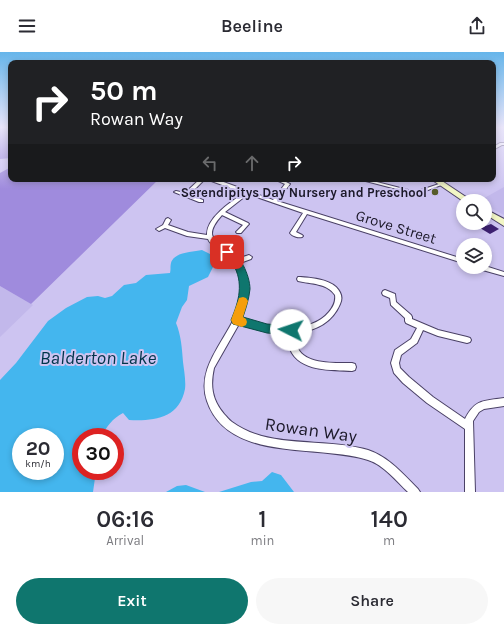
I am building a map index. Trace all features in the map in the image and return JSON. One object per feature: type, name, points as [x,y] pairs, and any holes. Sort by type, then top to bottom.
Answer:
[{"type":"main road","points":[[439,182],[457,194]]},
{"type":"main road","points":[[492,215],[504,223]]},
{"type":"street","points":[[186,195],[200,182]]},
{"type":"street","name":"Grove Street","points":[[219,182],[237,187],[247,193],[274,202],[456,260]]},
{"type":"street","points":[[283,182],[294,185]]},
{"type":"street","points":[[372,182],[412,192],[418,192],[442,184]]},
{"type":"street","points":[[274,202],[288,184]]},
{"type":"street","points":[[176,192],[201,201]]},
{"type":"street","points":[[158,229],[167,223],[187,234],[209,237],[210,227],[214,220],[234,201],[247,193]]},
{"type":"street","points":[[222,212],[246,224],[240,232]]},
{"type":"street","points":[[300,236],[293,233],[306,212]]},
{"type":"street","name":"Rowan Way","points":[[209,237],[236,262],[244,280],[245,290],[242,306],[237,320],[211,367],[209,374],[208,393],[211,404],[220,418],[234,428],[258,439],[353,450],[369,455],[383,461],[414,492]]},
{"type":"street","points":[[236,262],[249,258]]},
{"type":"street","points":[[492,270],[504,274]]},
{"type":"street","points":[[237,320],[267,328],[291,330],[305,328],[321,323],[331,316],[338,300],[338,294],[330,287],[308,284],[300,278]]},
{"type":"street","points":[[385,293],[393,296],[393,303],[409,317],[408,321],[438,333],[467,340]]},
{"type":"street","points":[[421,326],[414,341],[398,353],[395,363],[397,370],[406,380],[430,400],[468,426]]},
{"type":"street","points":[[291,330],[294,349],[298,355],[318,365],[348,369]]},
{"type":"street","points":[[470,492],[468,426],[473,413],[482,405],[491,402],[504,402]]},
{"type":"shaded area","points":[[0,148],[8,148],[8,158],[0,159]]},
{"type":"shaded area","points":[[8,169],[8,182],[156,182],[31,304],[0,286],[0,173]]},
{"type":"shaded area","points":[[504,187],[504,215],[492,209],[492,194]]},
{"type":"shaded area","points":[[0,286],[33,305],[0,337]]},
{"type":"water","name":"Balderton Lake","points":[[202,250],[212,255],[216,261],[208,277],[189,286],[187,300],[182,307],[176,323],[181,342],[185,383],[182,399],[177,407],[164,416],[156,419],[129,420],[123,413],[106,428],[72,428],[72,480],[95,480],[93,492],[0,492],[0,380],[16,363],[48,321],[66,308],[87,297],[98,296],[105,298],[112,296],[124,285],[136,283],[146,275],[170,273],[173,259],[184,253]]},
{"type":"water","points":[[272,472],[281,475],[294,492],[219,492],[251,482],[262,481]]},
{"type":"water","points":[[186,485],[205,492],[166,492],[177,486]]},
{"type":"building","points":[[492,225],[499,229],[490,234],[483,230],[492,230]]},
{"type":"slow traffic","points":[[242,322],[237,320],[243,301]]},
{"type":"place","name":"Serendipitys Day Nursery and Preschool","points":[[435,192]]},
{"type":"route","points":[[227,252],[236,262],[244,280],[245,290],[242,306],[237,320],[267,328],[291,330]]}]
